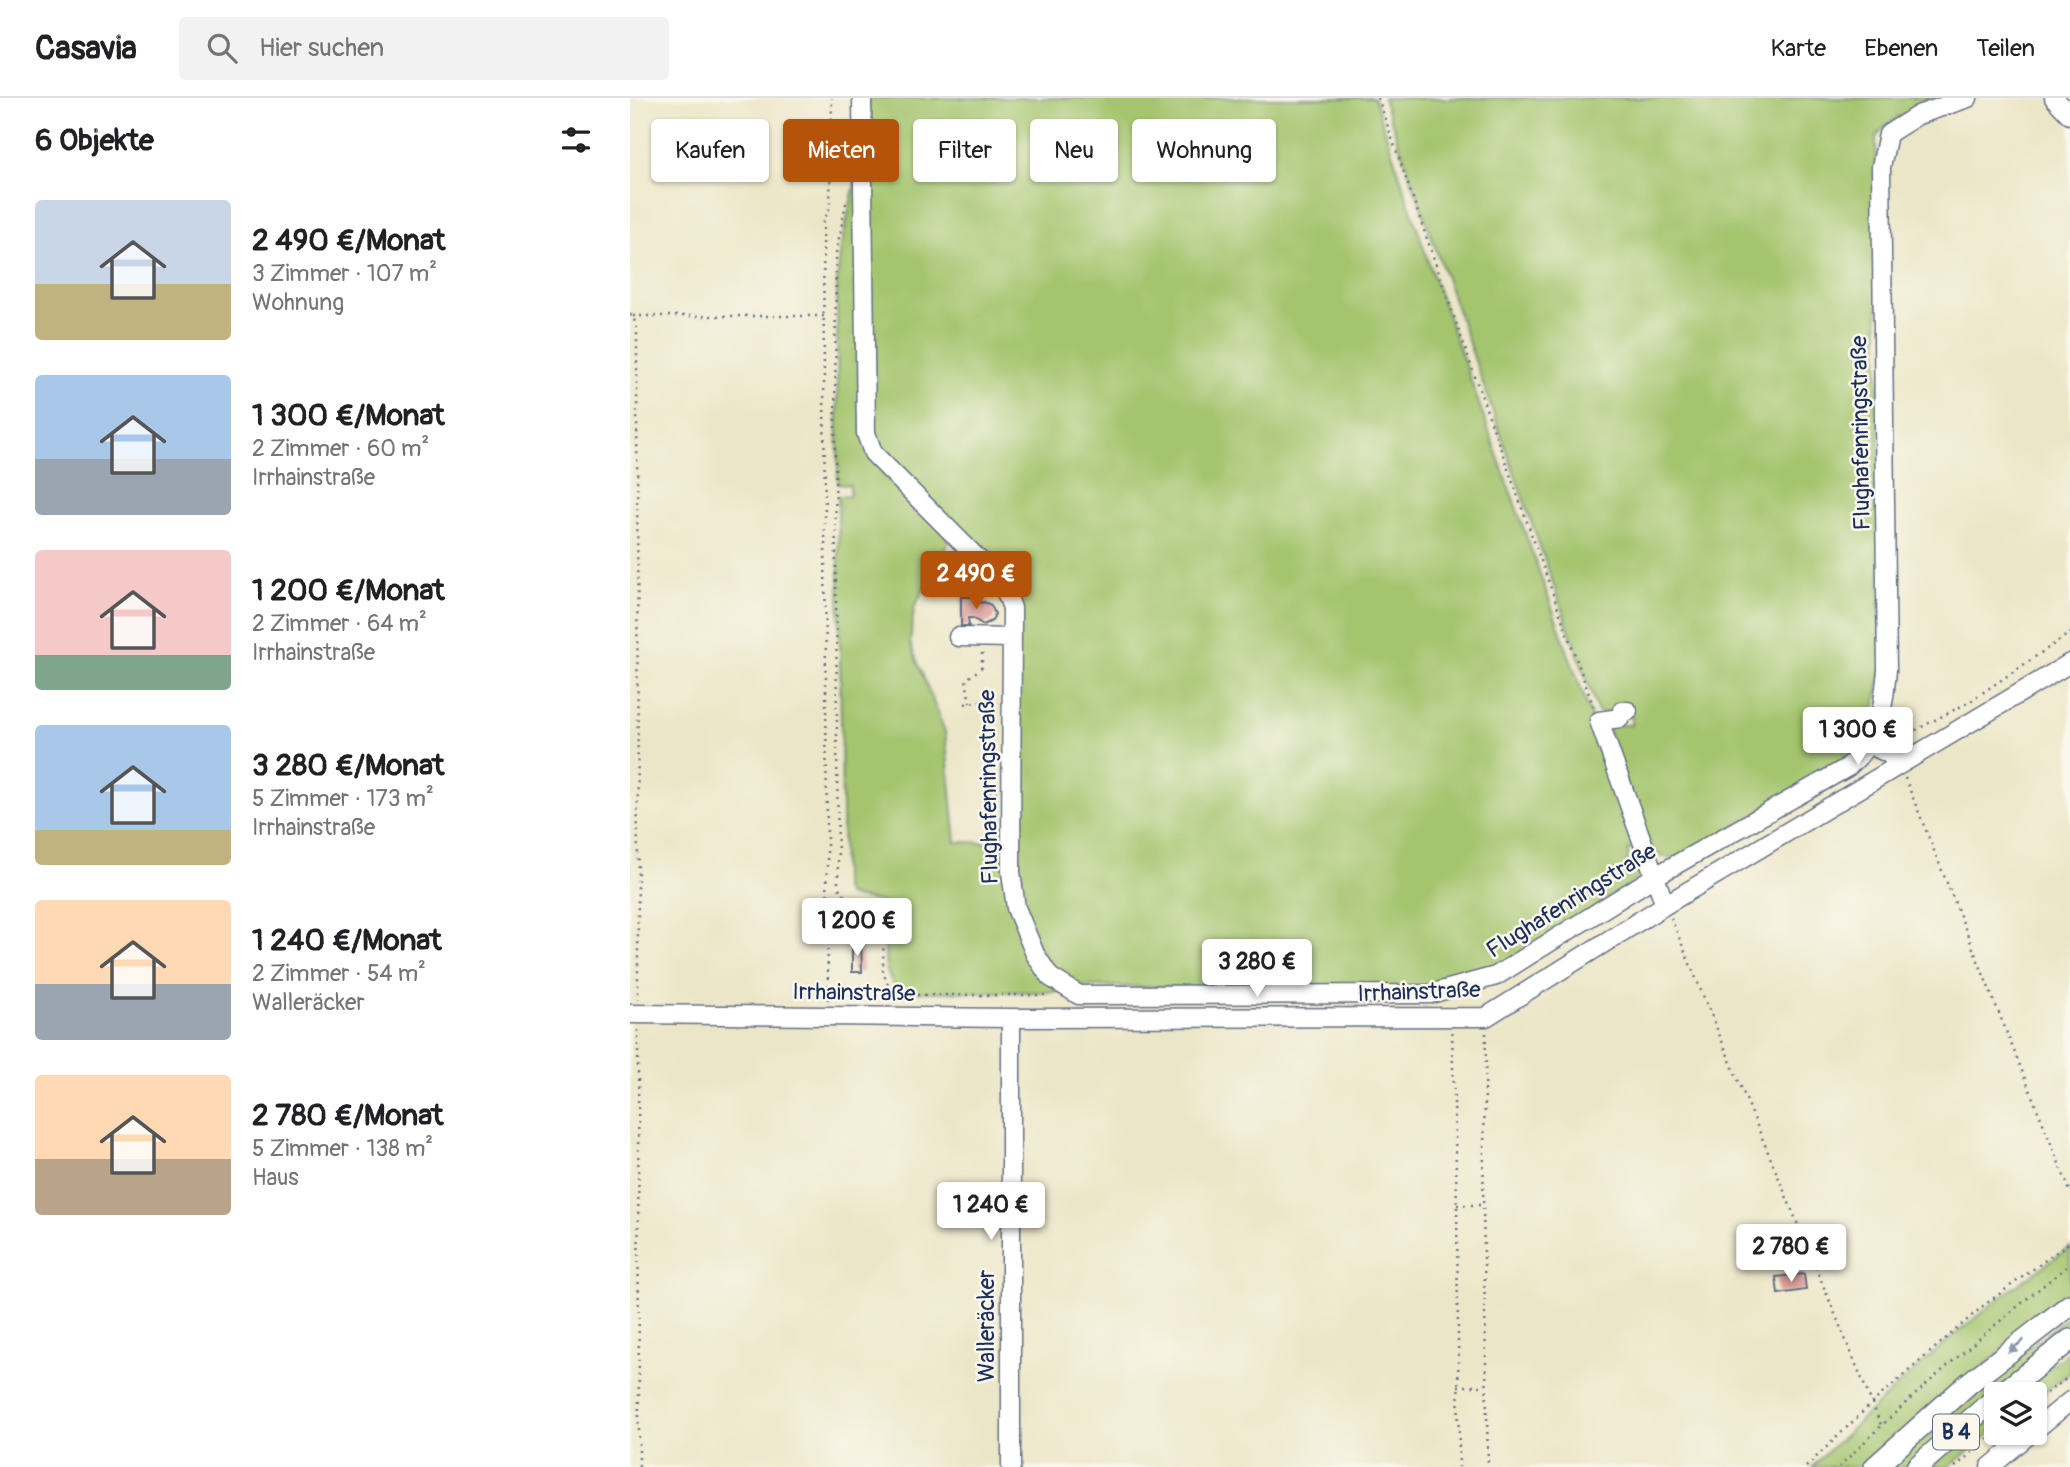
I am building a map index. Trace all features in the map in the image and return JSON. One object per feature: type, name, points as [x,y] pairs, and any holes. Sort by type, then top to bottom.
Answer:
[{"type":"main road","name":"B 4","points":[[1875,1467],[1969,1383],[2070,1305]]},
{"type":"main road","name":"B 4","points":[[2013,1382],[2063,1334]]},
{"type":"main road","name":"B 4","points":[[1917,1467],[1984,1408]]},
{"type":"street","name":"Flughafenringstraße","points":[[862,98],[866,433],[873,453],[1003,584],[1012,608],[1011,872],[1016,908],[1035,954],[1050,977],[1079,995],[1430,994],[1496,976],[1654,877],[1848,767],[1874,747],[1887,670],[1881,167],[1888,134],[1918,115],[1968,98]]},
{"type":"street","points":[[2054,98],[2070,114]]},
{"type":"street","points":[[958,637],[1012,638]]},
{"type":"street","name":"Irrhainstraße","points":[[634,1014],[1011,1018],[1486,1017],[1665,905],[2070,663]]},
{"type":"street","points":[[1628,711],[1622,711],[1619,718],[1599,721],[1665,905]]},
{"type":"street","points":[[1874,747],[1889,754],[1899,765]]},
{"type":"street","name":"Walleräcker","points":[[1011,1018],[1011,1467]]},
{"type":"street","points":[[2047,1420],[2070,1401]]},
{"type":"street","points":[[1990,1467],[2017,1445]]},
{"type":"path","points":[[828,1016],[823,222],[830,207],[832,98]]},
{"type":"path","points":[[1378,98],[1599,721]]},
{"type":"path","points":[[846,203],[835,253],[838,886],[844,897],[854,904],[874,904],[880,906],[884,912],[883,972],[889,987],[902,995],[1052,995]]},
{"type":"path","points":[[639,1467],[634,1014],[637,329],[631,316],[824,316]]},
{"type":"path","points":[[1874,747],[1969,702],[2070,633]]},
{"type":"path","points":[[970,703],[966,680],[982,667],[982,637]]},
{"type":"path","points":[[965,704],[981,701]]},
{"type":"path","points":[[1899,765],[2070,1191]]},
{"type":"path","points":[[983,814],[986,814],[985,793],[1010,793]]},
{"type":"path","points":[[1665,905],[1881,1425]]},
{"type":"path","points":[[1486,1017],[1483,1205],[1488,1467]]},
{"type":"path","points":[[1452,1018],[1459,1467]]},
{"type":"path","points":[[1457,1205],[1483,1205]]},
{"type":"path","points":[[1806,1467],[1872,1403],[1983,1306],[2070,1242]]},
{"type":"path","points":[[1839,1467],[1881,1425],[1996,1323],[2070,1264]]},
{"type":"path","points":[[2047,1392],[2070,1376]]},
{"type":"path","points":[[1458,1386],[1488,1386]]},
{"type":"path","points":[[1955,1467],[1984,1442]]},
{"type":"green space","points":[[868,98],[1374,98],[1430,267],[1638,848],[1628,850],[1628,870],[1640,870],[1639,878],[1513,962],[1421,990],[1078,986],[1055,974],[1044,960],[1019,897],[1014,586],[872,440],[869,182],[899,182],[899,119],[868,119]]},
{"type":"green space","points":[[1383,98],[1951,98],[1900,116],[1876,137],[1881,671],[1874,717],[1865,738],[1844,764],[1679,858],[1658,854],[1650,845],[1635,814],[1607,725],[1631,725],[1632,716],[1598,712]]},
{"type":"green space","points":[[855,182],[859,182],[862,426],[950,540],[914,608],[910,643],[945,732],[956,842],[1006,843],[1007,883],[1061,992],[903,992],[893,983],[885,963],[887,927],[883,903],[846,894],[843,883],[838,496],[850,496],[850,485],[838,484],[837,283],[841,246]]},
{"type":"green space","points":[[2070,1247],[2070,1296],[1864,1467],[1812,1467],[1880,1401],[1951,1338],[2009,1291]]},
{"type":"green space","points":[[2070,1315],[2070,1331],[2009,1382],[1985,1382]]},
{"type":"green space","points":[[2070,1351],[2070,1373],[2047,1390],[2047,1382],[2031,1382]]},
{"type":"green space","points":[[1984,1383],[1984,1403],[1907,1467],[1888,1467]]},
{"type":"green space","points":[[1984,1420],[1984,1439],[1949,1467],[1930,1467]]},
{"type":"building","points":[[961,597],[980,597],[979,603],[991,605],[995,614],[992,621],[983,625],[973,618],[968,618],[969,626],[961,626]]},
{"type":"building","points":[[861,942],[862,972],[852,972],[852,943]]},
{"type":"building","points":[[1804,1274],[1806,1290],[1778,1294],[1776,1277]]}]
